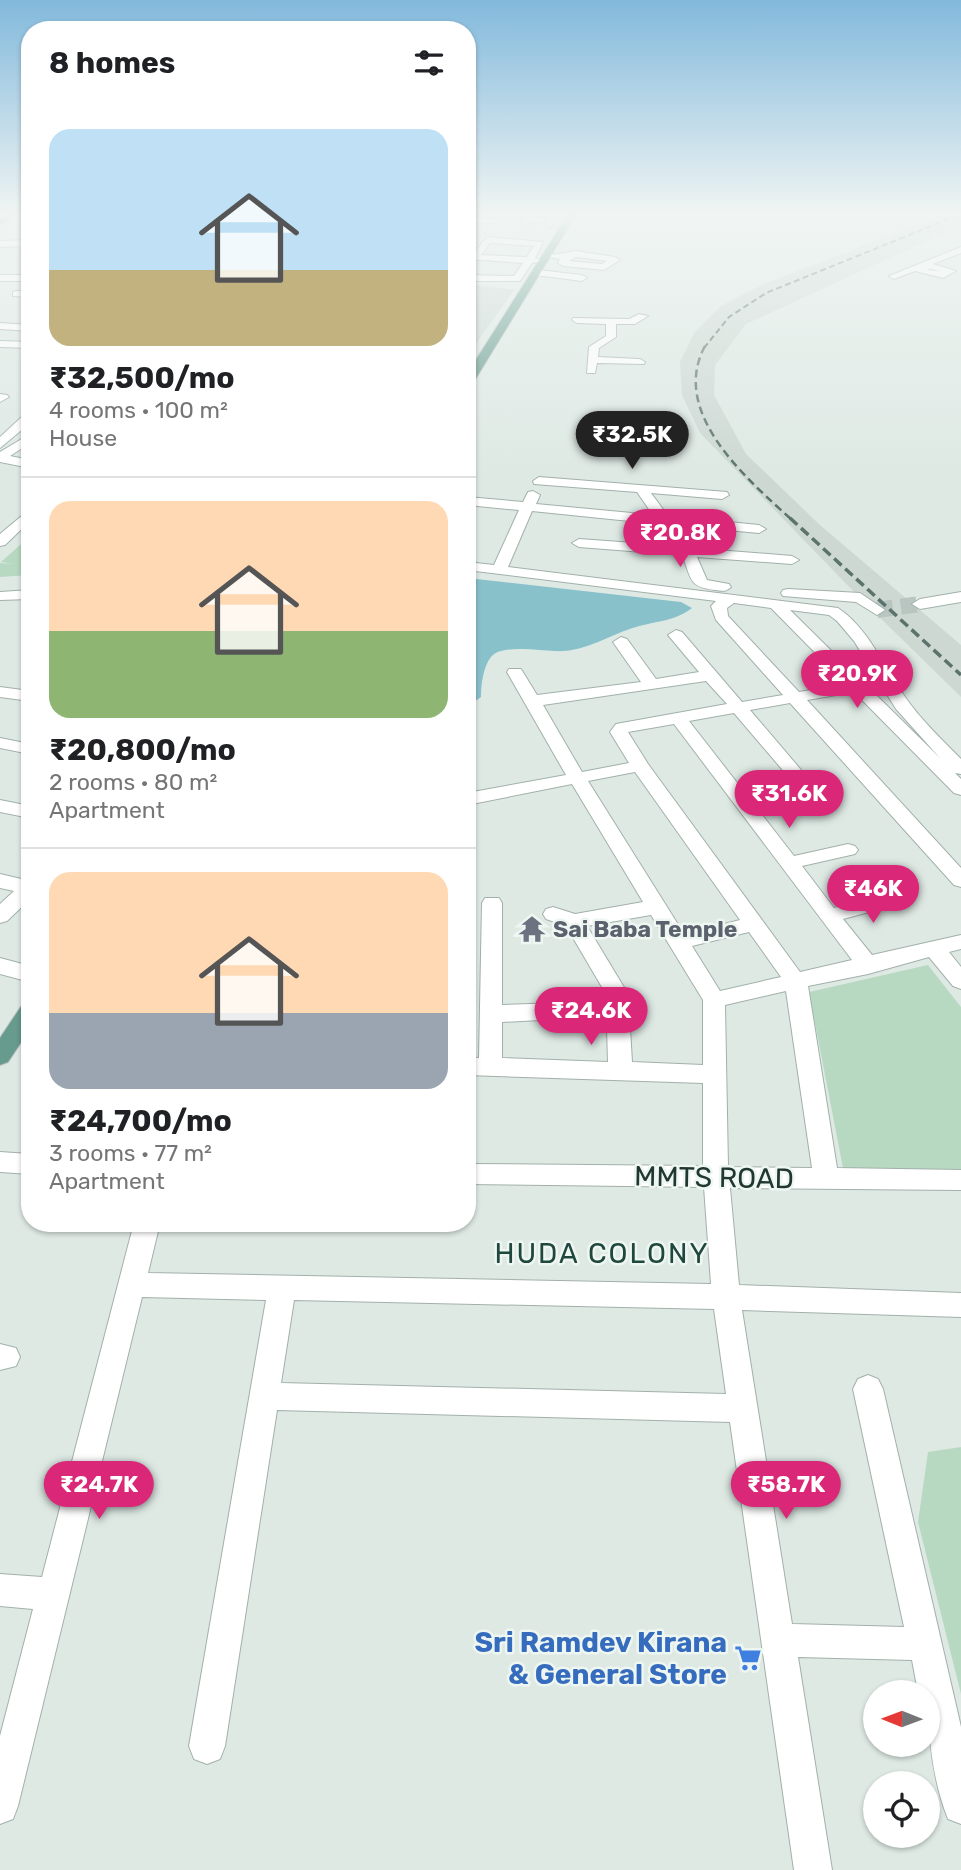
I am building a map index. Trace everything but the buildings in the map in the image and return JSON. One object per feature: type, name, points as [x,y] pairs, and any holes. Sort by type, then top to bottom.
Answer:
[{"type":"main road","points":[[476,359],[513,300]]},
{"type":"main road","points":[[476,367],[515,300]]},
{"type":"main road","points":[[0,1056],[21,1024]]},
{"type":"street","points":[[577,320],[635,322],[643,316]]},
{"type":"street","points":[[611,322],[611,338],[594,347],[592,366],[639,362]]},
{"type":"street","points":[[0,326],[21,327]]},
{"type":"street","points":[[0,344],[21,345]]},
{"type":"street","points":[[1,442],[21,424]]},
{"type":"street","points":[[0,458],[21,444]]},
{"type":"street","points":[[0,458],[21,462]]},
{"type":"street","points":[[499,570],[542,474],[640,488],[722,495]]},
{"type":"street","points":[[640,488],[688,553],[701,584]]},
{"type":"street","points":[[476,502],[528,506],[578,544],[636,567],[666,590],[751,602],[768,597],[772,593],[773,598],[860,686],[958,777]]},
{"type":"street","points":[[476,567],[499,570],[662,519],[759,528]]},
{"type":"street","points":[[0,542],[21,526]]},
{"type":"street","points":[[578,544],[636,567],[688,553],[792,559]]},
{"type":"street","points":[[666,590],[701,584],[842,615],[902,705],[958,777]]},
{"type":"street","points":[[773,598],[774,587],[827,588]]},
{"type":"street","points":[[5,616],[15,595]]},
{"type":"street","points":[[920,604],[961,597]]},
{"type":"street","points":[[773,598],[860,598],[877,610]]},
{"type":"street","points":[[730,599],[719,606],[721,617],[961,880]]},
{"type":"street","points":[[676,635],[804,783]]},
{"type":"street","points":[[621,642],[652,685]]},
{"type":"street","points":[[515,672],[714,1000],[716,1176],[726,1297],[813,1870]]},
{"type":"street","points":[[532,701],[710,675]]},
{"type":"street","points":[[826,1179],[796,982],[640,766],[619,732],[622,728],[860,686]]},
{"type":"street","points":[[0,692],[21,695]]},
{"type":"street","points":[[678,718],[867,966]]},
{"type":"street","points":[[0,743],[21,747]]},
{"type":"street","points":[[476,795],[640,766]]},
{"type":"street","points":[[0,806],[21,810]]},
{"type":"street","points":[[789,863],[848,850]]},
{"type":"street","points":[[0,881],[21,886]]},
{"type":"street","points":[[829,916],[906,895]]},
{"type":"street","points":[[0,916],[21,896]]},
{"type":"street","points":[[492,903],[490,1014],[478,1066],[714,1074]]},
{"type":"street","points":[[620,1070],[617,994],[563,918],[657,907]]},
{"type":"street","points":[[678,942],[753,924]]},
{"type":"street","points":[[714,1000],[961,942]]},
{"type":"street","points":[[934,949],[961,981]]},
{"type":"street","points":[[0,965],[21,971]]},
{"type":"street","points":[[490,1014],[560,1011]]},
{"type":"street","points":[[0,1162],[21,1163]]},
{"type":"street","name":"MMTS ROAD","points":[[476,1174],[961,1180]]},
{"type":"street","points":[[0,1806],[145,1232]]},
{"type":"street","points":[[132,1285],[726,1297],[961,1305]]},
{"type":"street","points":[[207,1745],[282,1288]]},
{"type":"street","points":[[868,1389],[961,1806]]},
{"type":"street","points":[[265,1396],[743,1408]]},
{"type":"street","points":[[0,1590],[54,1594]]},
{"type":"street","points":[[778,1640],[925,1644]]},
{"type":"shaded area","points":[[476,300],[507,300],[476,344]]},
{"type":"shaded area","points":[[732,300],[798,300],[746,324],[715,365],[714,395],[746,454],[820,525],[961,645],[961,697],[860,598],[700,433],[682,395],[680,362],[694,333],[721,306]]},
{"type":"green space","points":[[21,544],[21,576],[0,577],[0,563],[13,564],[1,562]]},
{"type":"green space","points":[[928,965],[961,1007],[961,1170],[843,1168],[809,992]]},
{"type":"green space","points":[[961,1447],[961,1694],[918,1522],[928,1452]]},
{"type":"water","points":[[476,579],[681,602],[692,608],[673,618],[626,630],[576,649],[511,649],[496,653],[488,661],[484,671],[481,697],[476,701]]},
{"type":"tunnel","points":[[877,610],[920,604]]},
{"type":"railway","points":[[705,347],[729,317],[755,300]]},
{"type":"railway","points":[[705,347],[697,371],[697,396],[705,420],[735,465],[792,520]]},
{"type":"railway","points":[[790,518],[961,675]]},
{"type":"place","name":"Sai Baba Temple","points":[[532,929]]},
{"type":"place","name":"Sri Ramdev Kirana & General Store","points":[[748,1658]]},
{"type":"district","name":"HUDA COLONY","points":[[602,1253]]}]
